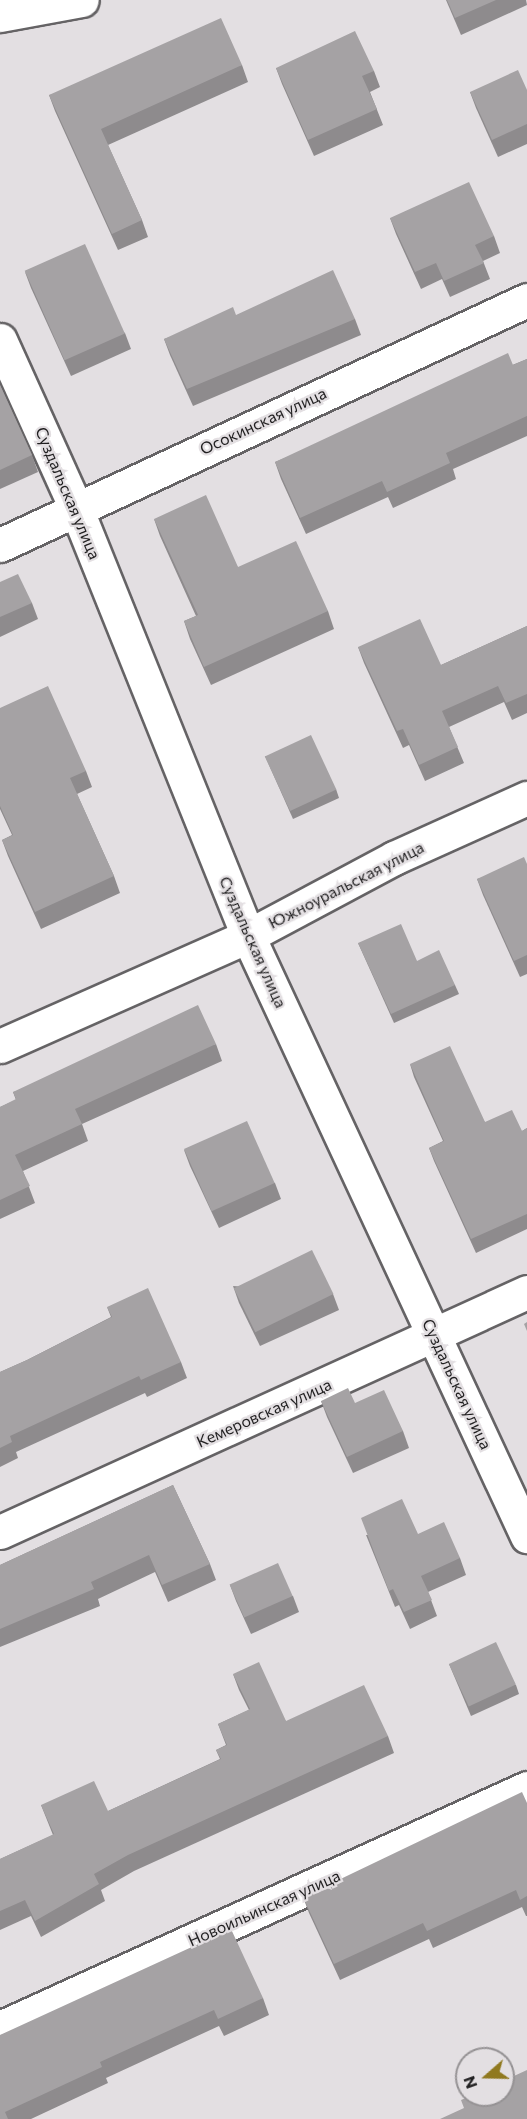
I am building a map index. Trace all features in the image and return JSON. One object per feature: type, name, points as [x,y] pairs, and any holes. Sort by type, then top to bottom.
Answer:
[{"type":"street","points":[[0,15],[82,0]]},
{"type":"street","name":"Осокинская улица","points":[[0,544],[527,300]]},
{"type":"street","name":"Суздальская улица","points":[[0,340],[76,508],[248,936],[527,1536]]},
{"type":"street","name":"Южноуральская улица","points":[[0,1046],[248,936],[394,858],[527,798]]},
{"type":"street","name":"Кемеровская улица","points":[[0,1532],[527,1292]]},
{"type":"street","name":"Новоильинская улица","points":[[0,2028],[527,1788]]},
{"type":"building","points":[[447,0],[496,0],[455,18]]},
{"type":"building","points":[[221,18],[242,65],[101,129],[142,220],[112,234],[49,95]]},
{"type":"building","points":[[355,31],[374,71],[362,76],[377,109],[308,140],[276,68]]},
{"type":"building","points":[[518,70],[527,90],[527,124],[492,140],[470,92]]},
{"type":"building","points":[[469,182],[494,236],[475,245],[484,263],[444,281],[436,263],[415,272],[390,218]]},
{"type":"building","points":[[85,244],[125,334],[65,360],[25,271]]},
{"type":"building","points":[[333,270],[355,319],[187,389],[164,339],[233,307],[236,315]]},
{"type":"building","points":[[508,353],[513,365],[527,359],[527,416],[446,453],[450,463],[387,492],[382,481],[300,518],[275,462]]},
{"type":"building","points":[[0,385],[32,455],[0,470]]},
{"type":"building","points":[[206,495],[238,567],[296,541],[328,611],[204,667],[184,621],[198,615],[154,519]]},
{"type":"building","points":[[18,574],[32,603],[0,617],[0,582]]},
{"type":"building","points":[[420,619],[441,665],[527,626],[527,694],[506,703],[498,686],[442,711],[458,747],[419,765],[403,729],[397,731],[358,647]]},
{"type":"building","points":[[48,686],[86,771],[70,778],[114,876],[35,912],[2,840],[13,835],[0,806],[0,708]]},
{"type":"building","points":[[311,735],[336,789],[290,811],[265,757]]},
{"type":"building","points":[[524,857],[527,864],[527,955],[514,961],[477,879]]},
{"type":"building","points":[[401,924],[417,961],[439,950],[455,985],[391,1014],[358,943]]},
{"type":"building","points":[[198,1005],[216,1044],[75,1109],[82,1124],[15,1155],[30,1186],[0,1200],[0,1107],[16,1099],[13,1092]]},
{"type":"building","points":[[450,1046],[485,1122],[512,1110],[522,1131],[527,1128],[527,1214],[471,1239],[429,1148],[444,1141],[410,1064]]},
{"type":"building","points":[[247,1121],[275,1183],[212,1211],[184,1149]]},
{"type":"building","points":[[312,1250],[333,1294],[255,1332],[234,1288]]},
{"type":"building","points":[[148,1288],[181,1362],[141,1380],[139,1376],[10,1436],[12,1442],[0,1448],[0,1372],[112,1317],[107,1307]]},
{"type":"building","points":[[348,1388],[355,1403],[384,1390],[403,1431],[347,1457],[321,1401]]},
{"type":"building","points":[[173,1485],[210,1564],[162,1585],[149,1555],[91,1582],[94,1589],[0,1629],[0,1565]]},
{"type":"building","points":[[402,1499],[418,1534],[444,1522],[460,1558],[421,1576],[432,1600],[404,1612],[393,1589],[389,1591],[361,1518]]},
{"type":"building","points":[[278,1563],[293,1596],[244,1617],[230,1585]]},
{"type":"building","points":[[496,1642],[516,1685],[469,1707],[449,1664]]},
{"type":"building","points":[[259,1662],[286,1721],[364,1685],[388,1736],[128,1855],[94,1874],[99,1884],[35,1921],[25,1900],[0,1911],[0,1859],[54,1834],[41,1805],[94,1781],[108,1811],[221,1759],[216,1750],[227,1745],[218,1724],[250,1709],[233,1674]]},
{"type":"building","points":[[522,1792],[527,1803],[527,1896],[520,1900],[516,1890],[427,1931],[423,1923],[334,1964],[303,1897]]},
{"type":"building","points":[[231,1929],[263,1998],[218,2019],[214,2010],[100,2062],[102,2067],[5,2112],[8,2119],[0,2119],[0,2035]]},
{"type":"building","points":[[527,2070],[527,2119],[440,2119],[464,2107],[515,2107],[515,2076]]}]
